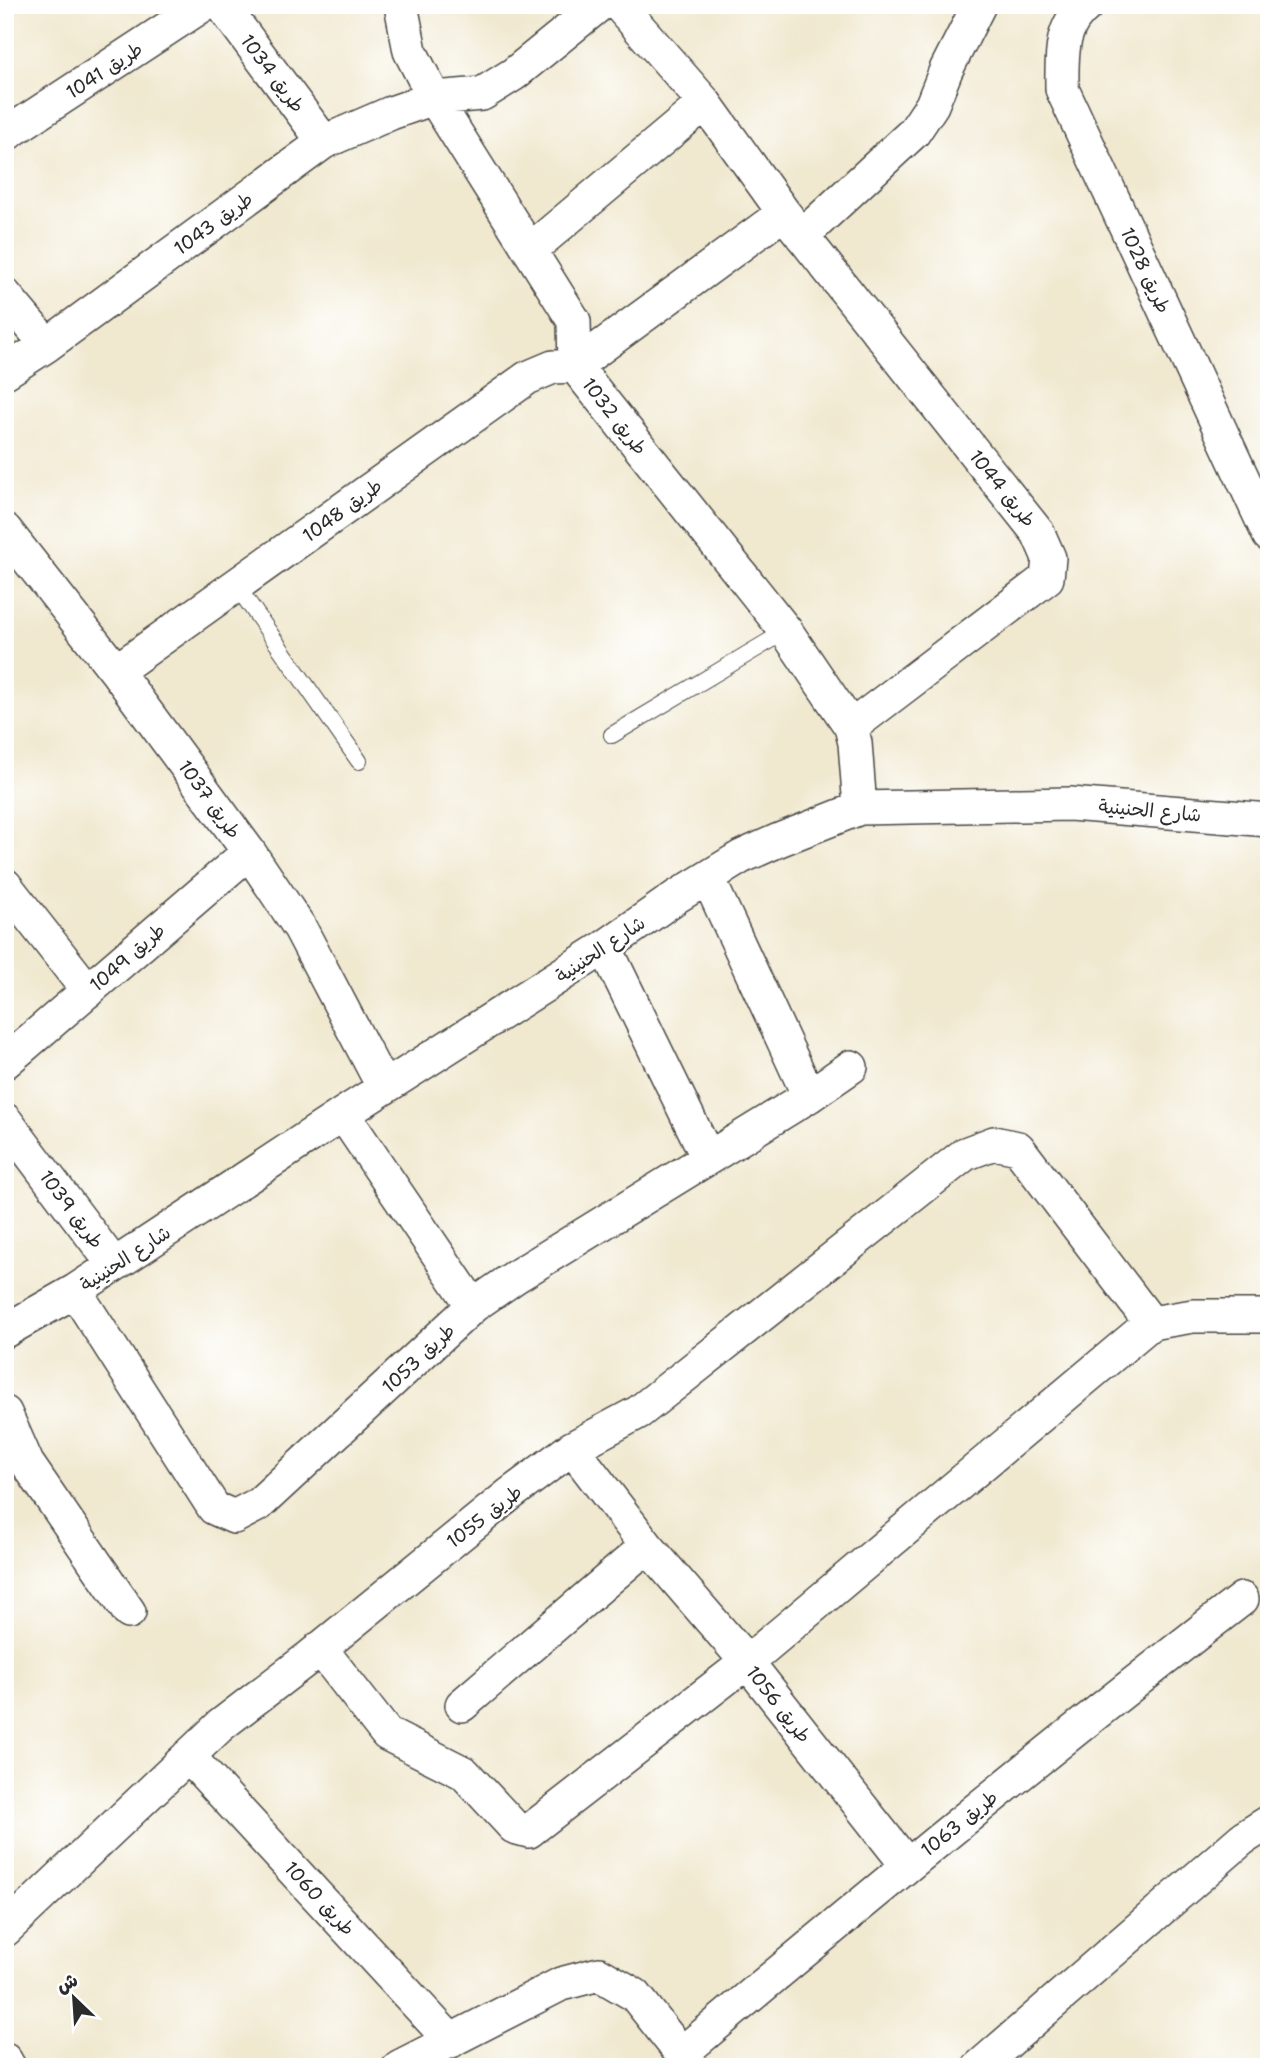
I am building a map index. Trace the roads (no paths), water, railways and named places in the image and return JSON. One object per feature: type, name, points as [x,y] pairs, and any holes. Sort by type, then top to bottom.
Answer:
[{"type":"street","name":"طريق 1041","points":[[5,135],[203,5]]},
{"type":"street","name":"طريق 1034","points":[[222,5],[324,142]]},
{"type":"street","name":"طريق 1032","points":[[401,5],[410,51],[434,98],[573,321],[575,366],[786,631],[851,727],[855,743],[860,807]]},
{"type":"street","points":[[434,98],[482,94],[514,74],[599,5]]},
{"type":"street","name":"طريق 1044","points":[[619,5],[705,103],[793,224],[1038,533],[1049,558],[1047,578],[851,727]]},
{"type":"street","points":[[575,366],[793,224],[914,132],[932,105],[946,70],[979,5]]},
{"type":"street","name":"طريق 1028","points":[[1087,5],[1067,29],[1062,51],[1062,89],[1269,535]]},
{"type":"street","name":"طريق 1043","points":[[5,372],[47,345],[324,142],[434,98]]},
{"type":"street","points":[[530,250],[705,103]]},
{"type":"street","points":[[5,295],[47,345]]},
{"type":"street","name":"طريق 1048","points":[[117,671],[527,378],[552,367],[575,366]]},
{"type":"street","name":"طريق 1037","points":[[8,539],[117,671],[248,852],[300,928],[384,1088]]},
{"type":"street","name":"شارع الحنينية","points":[[5,1331],[75,1291],[741,857],[860,807],[1070,803],[1269,820]]},
{"type":"street","name":"طريق 1049","points":[[5,1062],[248,852]]},
{"type":"street","points":[[708,878],[810,1096]]},
{"type":"street","points":[[5,886],[88,991]]},
{"type":"street","points":[[605,947],[708,1158]]},
{"type":"street","name":"طريق 1053","points":[[75,1291],[214,1508],[234,1517],[259,1504],[473,1306],[515,1277],[810,1096],[851,1066]]},
{"type":"street","points":[[343,1114],[473,1306]]},
{"type":"street","name":"طريق 1039","points":[[5,1120],[114,1265]]},
{"type":"street","name":"طريق 1055","points":[[5,1930],[221,1725],[509,1495],[572,1448],[639,1412],[965,1154],[995,1143],[1018,1148],[1151,1323]]},
{"type":"street","points":[[320,1648],[387,1734],[464,1773],[514,1827],[529,1830],[747,1662],[1151,1323],[1194,1316],[1269,1316]]},
{"type":"street","points":[[5,1413],[16,1468],[128,1612]]},
{"type":"street","name":"طريق 1056","points":[[572,1448],[647,1546],[747,1662],[907,1865]]},
{"type":"street","points":[[462,1705],[647,1546]]},
{"type":"street","name":"طريق 1063","points":[[686,2060],[907,1865],[1140,1678],[1242,1600]]},
{"type":"street","name":"طريق 1060","points":[[188,1755],[452,2041]]},
{"type":"street","points":[[979,2067],[1242,1839],[1269,1822]]},
{"type":"street","points":[[399,2067],[561,1983],[599,1974],[635,1995],[686,2060]]},
{"type":"street","points":[[5,2060],[9,2067]]},
{"type":"lane","points":[[236,585],[359,761]]},
{"type":"lane","points":[[612,735],[786,631]]}]
